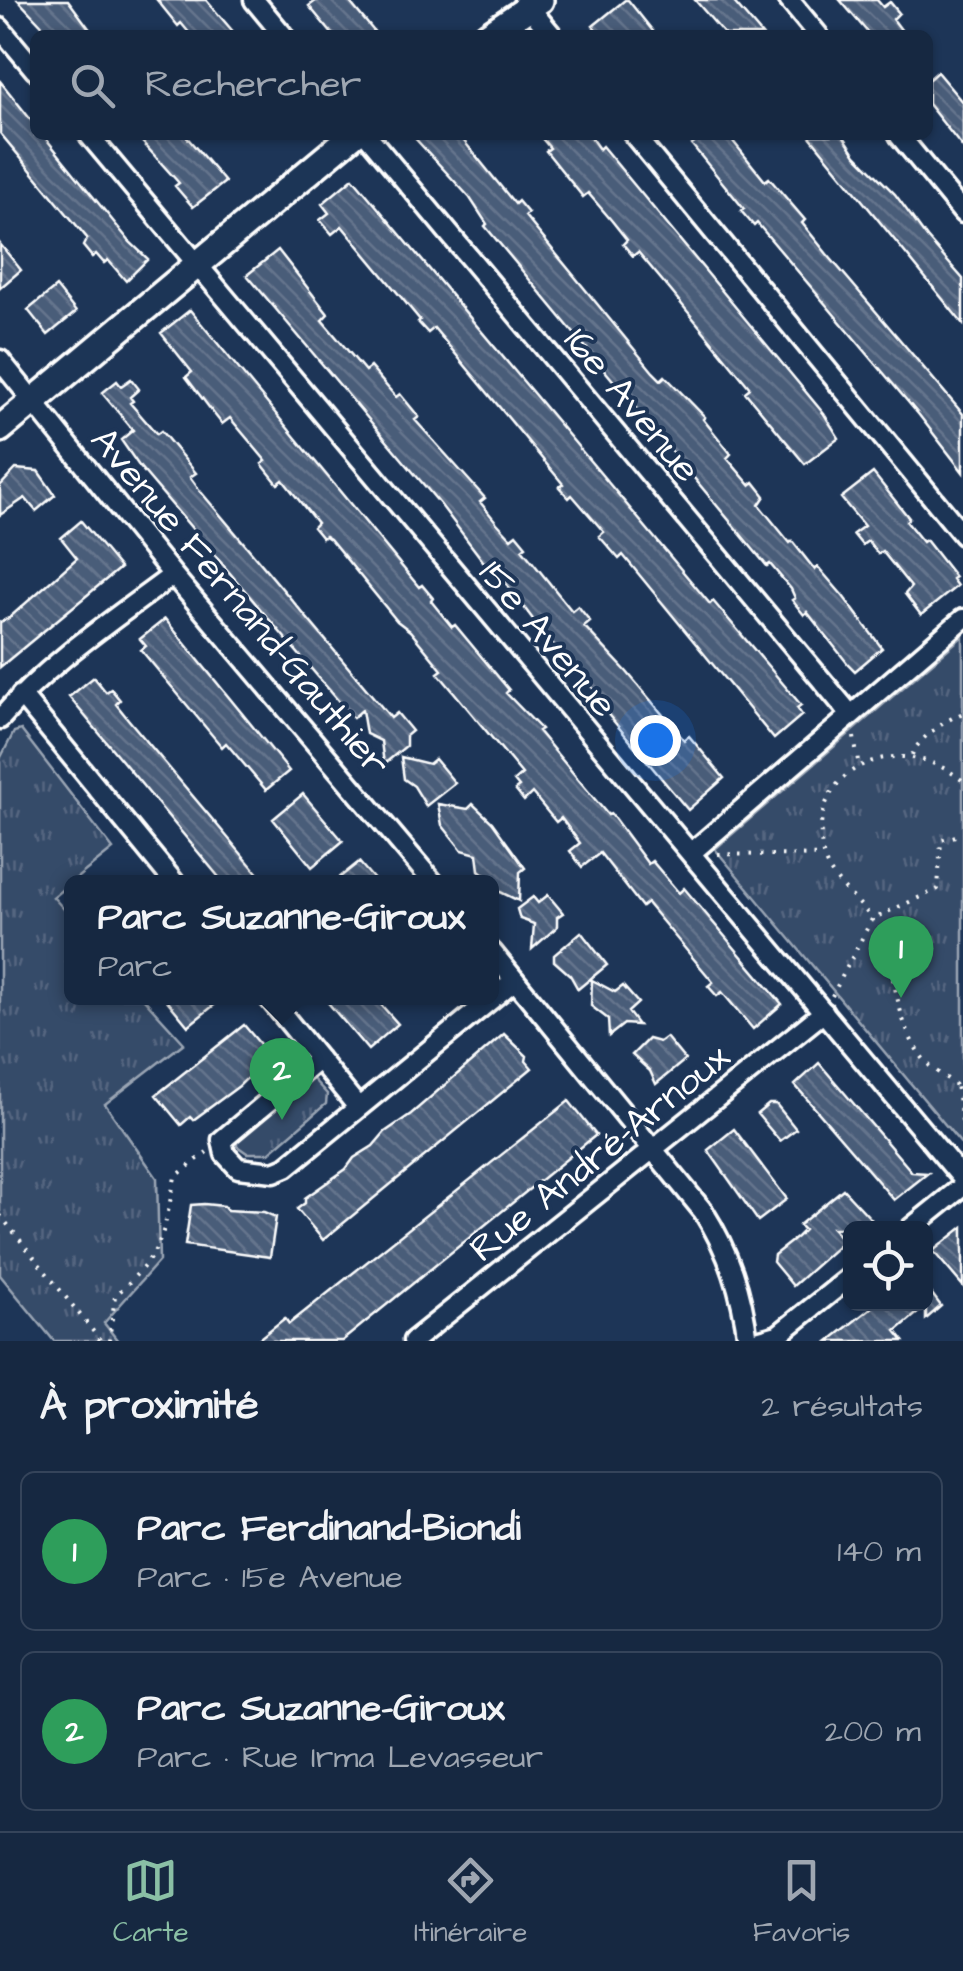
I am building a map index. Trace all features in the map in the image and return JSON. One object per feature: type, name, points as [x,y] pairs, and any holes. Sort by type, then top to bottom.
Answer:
[{"type":"street","points":[[254,0],[279,30]]},
{"type":"street","points":[[789,0],[814,30]]},
{"type":"street","points":[[494,30],[530,2],[549,30]]},
{"type":"street","points":[[0,28],[30,64]]},
{"type":"street","name":"15e Avenue","points":[[93,140],[963,1182]]},
{"type":"street","points":[[0,429],[347,140]]},
{"type":"street","name":"16e Avenue","points":[[371,140],[850,714]]},
{"type":"street","points":[[638,140],[963,536]]},
{"type":"street","points":[[903,140],[963,213]]},
{"type":"street","name":"Avenue Fernand-Gauthier","points":[[0,360],[173,575],[427,875]]},
{"type":"street","points":[[0,719],[67,654],[173,575]]},
{"type":"street","points":[[692,853],[963,619]]},
{"type":"street","points":[[21,695],[168,875]]},
{"type":"street","points":[[499,961],[704,1210],[728,1254],[743,1302],[748,1341]]},
{"type":"street","points":[[499,993],[515,980]]},
{"type":"street","points":[[275,1005],[358,1106]]},
{"type":"street","points":[[319,1059],[222,1140],[225,1154],[238,1168],[274,1172],[286,1167],[484,1005]]},
{"type":"street","name":"Rue André-Arnoux","points":[[413,1341],[824,1012]]},
{"type":"street","points":[[919,1221],[963,1182]]},
{"type":"street","points":[[757,1341],[778,1336],[843,1283]]},
{"type":"path","points":[[912,755],[916,745],[963,713]]},
{"type":"path","points":[[850,714],[859,767]]},
{"type":"path","points":[[963,781],[940,764],[912,755],[894,755],[859,767],[836,786],[823,818],[823,856],[872,919],[884,946],[904,1028],[928,1064],[956,1085],[963,1127]]},
{"type":"path","points":[[824,1012],[872,919],[938,888],[942,840],[963,834]]},
{"type":"path","points":[[692,853],[823,856]]},
{"type":"path","points":[[956,1085],[963,1081]]},
{"type":"path","points":[[109,1341],[115,1296],[146,1268],[161,1244],[175,1177],[222,1140]]},
{"type":"path","points":[[0,1215],[101,1341]]},
{"type":"green space","points":[[963,636],[963,1146],[715,849]]},
{"type":"green space","points":[[21,730],[113,849],[80,875],[64,875],[64,888],[53,897],[64,909],[64,1005],[149,1005],[184,1043],[105,1104],[157,1178],[159,1261],[104,1323],[118,1341],[54,1341],[0,1275],[0,759],[14,732]]},
{"type":"green space","points":[[312,1078],[327,1094],[326,1104],[269,1153],[247,1153],[237,1146],[237,1137]]},
{"type":"building","points":[[18,0],[68,0],[90,30],[46,30]]},
{"type":"building","points":[[157,0],[206,0],[232,30],[187,30],[181,23],[178,26]]},
{"type":"building","points":[[317,0],[348,0],[373,30],[329,30],[309,6]]},
{"type":"building","points":[[628,0],[652,30],[597,30],[593,26]]},
{"type":"building","points":[[695,0],[732,0],[758,30],[721,30]]},
{"type":"building","points":[[840,0],[877,0],[883,7],[890,2],[899,13],[893,19],[901,30],[866,30]]},
{"type":"building","points":[[937,72],[963,103],[963,148],[933,110],[933,76]]},
{"type":"building","points":[[0,81],[30,119],[30,140],[47,140],[148,259],[126,281],[108,260],[104,263],[96,254],[92,257],[83,246],[87,238],[0,133]]},
{"type":"building","points":[[140,140],[189,140],[225,182],[193,207],[175,186],[179,183]]},
{"type":"building","points":[[417,140],[463,140],[515,204],[518,201],[528,213],[525,216],[653,372],[661,380],[665,376],[705,417],[731,454],[727,458],[765,496],[759,505],[843,596],[882,648],[855,671],[848,664],[807,612],[804,615],[792,600],[795,598],[791,589],[770,564],[767,566],[485,226],[470,198]]},
{"type":"building","points":[[543,140],[593,140],[599,149],[602,146],[824,414],[839,438],[805,464],[745,392],[750,388],[638,252],[633,256],[623,244],[627,240],[588,193],[583,197],[546,151],[550,148]]},
{"type":"building","points":[[698,140],[732,140],[765,181],[769,178],[805,220],[802,223],[827,254],[963,414],[963,472],[757,223],[754,226],[741,211],[744,209],[692,145]]},
{"type":"building","points":[[813,140],[846,140],[895,194],[963,279],[963,324]]},
{"type":"building","points":[[353,178],[710,604],[713,601],[801,705],[797,708],[802,715],[774,739],[623,555],[619,559],[599,536],[604,532],[572,495],[569,498],[559,487],[563,484],[434,328],[428,333],[418,322],[342,226],[332,234],[320,220],[329,213],[322,204]]},
{"type":"building","points":[[0,244],[21,270],[0,288]]},
{"type":"building","points":[[278,250],[328,314],[322,320],[365,371],[370,367],[396,397],[400,394],[419,417],[415,420],[485,498],[480,502],[497,523],[511,538],[516,534],[526,546],[522,549],[572,611],[578,606],[590,621],[584,626],[684,740],[689,736],[724,778],[688,810],[600,705],[604,703],[599,695],[544,634],[499,574],[495,577],[440,504],[247,275]]},
{"type":"building","points":[[56,287],[76,312],[48,335],[28,310]]},
{"type":"building","points":[[190,310],[419,587],[422,585],[433,598],[431,601],[452,627],[455,625],[490,667],[509,690],[506,693],[541,729],[538,731],[611,814],[648,864],[652,861],[679,893],[684,888],[782,1004],[753,1029],[722,992],[717,996],[708,986],[713,982],[647,903],[642,907],[600,853],[582,867],[570,851],[580,843],[561,818],[556,822],[532,793],[524,801],[515,790],[519,787],[514,781],[522,774],[438,673],[442,670],[330,539],[322,538],[313,527],[317,523],[283,480],[278,484],[262,464],[266,461],[230,418],[222,424],[211,410],[186,377],[192,372],[161,333]]},
{"type":"building","points":[[131,379],[139,389],[130,397],[130,403],[157,434],[161,431],[196,473],[190,477],[201,492],[391,718],[397,713],[412,731],[406,736],[406,746],[384,764],[381,741],[366,734],[362,710],[353,718],[121,440],[133,430],[102,393],[117,381],[121,386]]},
{"type":"building","points":[[16,469],[38,471],[55,495],[36,511],[25,498],[0,515],[0,486]]},
{"type":"building","points":[[873,473],[909,518],[906,521],[955,577],[952,579],[957,586],[921,615],[905,594],[911,587],[882,551],[878,554],[868,541],[862,545],[853,534],[864,526],[841,498]]},
{"type":"building","points":[[81,521],[120,568],[0,667],[0,622],[77,558],[61,538]]},
{"type":"building","points":[[165,619],[289,771],[266,790],[226,743],[222,747],[141,650],[146,646],[140,639]]},
{"type":"building","points":[[94,677],[106,692],[111,689],[120,700],[116,704],[259,875],[217,875],[69,697]]},
{"type":"building","points":[[401,757],[429,764],[435,759],[455,783],[426,806],[414,786],[404,779]]},
{"type":"building","points":[[303,794],[343,841],[312,867],[273,819]]},
{"type":"building","points":[[438,804],[468,809],[473,804],[492,822],[525,868],[520,872],[519,901],[499,891],[499,875],[485,875],[479,870],[477,854],[462,850],[442,825]]},
{"type":"building","points":[[359,862],[370,875],[343,875]]},
{"type":"building","points":[[548,895],[563,913],[557,917],[557,927],[532,949],[534,924],[520,919],[517,909],[533,897],[538,903]]},
{"type":"building","points":[[581,932],[607,965],[578,989],[570,975],[554,961],[554,955]]},
{"type":"building","points":[[592,980],[615,992],[623,986],[638,1003],[628,1012],[638,1025],[624,1024],[609,1036],[608,1019],[591,1006]]},
{"type":"building","points":[[171,1005],[214,1005],[188,1026]]},
{"type":"building","points":[[330,1005],[381,1005],[398,1024],[368,1050]]},
{"type":"building","points":[[244,1025],[270,1056],[239,1086],[181,1125],[156,1095]]},
{"type":"building","points":[[504,1034],[527,1056],[532,1068],[323,1240],[297,1209],[305,1198],[346,1169],[354,1158]]},
{"type":"building","points":[[666,1037],[685,1060],[656,1084],[650,1071],[632,1055],[648,1039],[659,1042]]},
{"type":"building","points":[[819,1063],[912,1172],[928,1173],[894,1200],[795,1085]]},
{"type":"building","points":[[569,1101],[596,1135],[342,1341],[256,1341],[285,1318],[289,1324]]},
{"type":"building","points":[[769,1104],[776,1104],[796,1129],[780,1141],[757,1114]]},
{"type":"building","points":[[734,1129],[787,1199],[758,1221],[708,1150]]},
{"type":"building","points":[[843,1189],[871,1219],[843,1221],[843,1228],[832,1228],[843,1242],[793,1286],[773,1262],[774,1255],[804,1230],[799,1225]]},
{"type":"building","points":[[191,1205],[276,1217],[270,1257],[185,1245]]},
{"type":"building","points":[[963,1227],[963,1286],[933,1251]]},
{"type":"building","points":[[933,1295],[941,1306],[926,1319],[926,1311],[933,1311]]},
{"type":"building","points":[[867,1311],[920,1311],[896,1331],[904,1341],[829,1341]]},
{"type":"place","name":"Parc Ferdinand-Biondi","points":[[901,998]]},
{"type":"place","name":"Parc Suzanne-Giroux","points":[[282,1120]]}]
